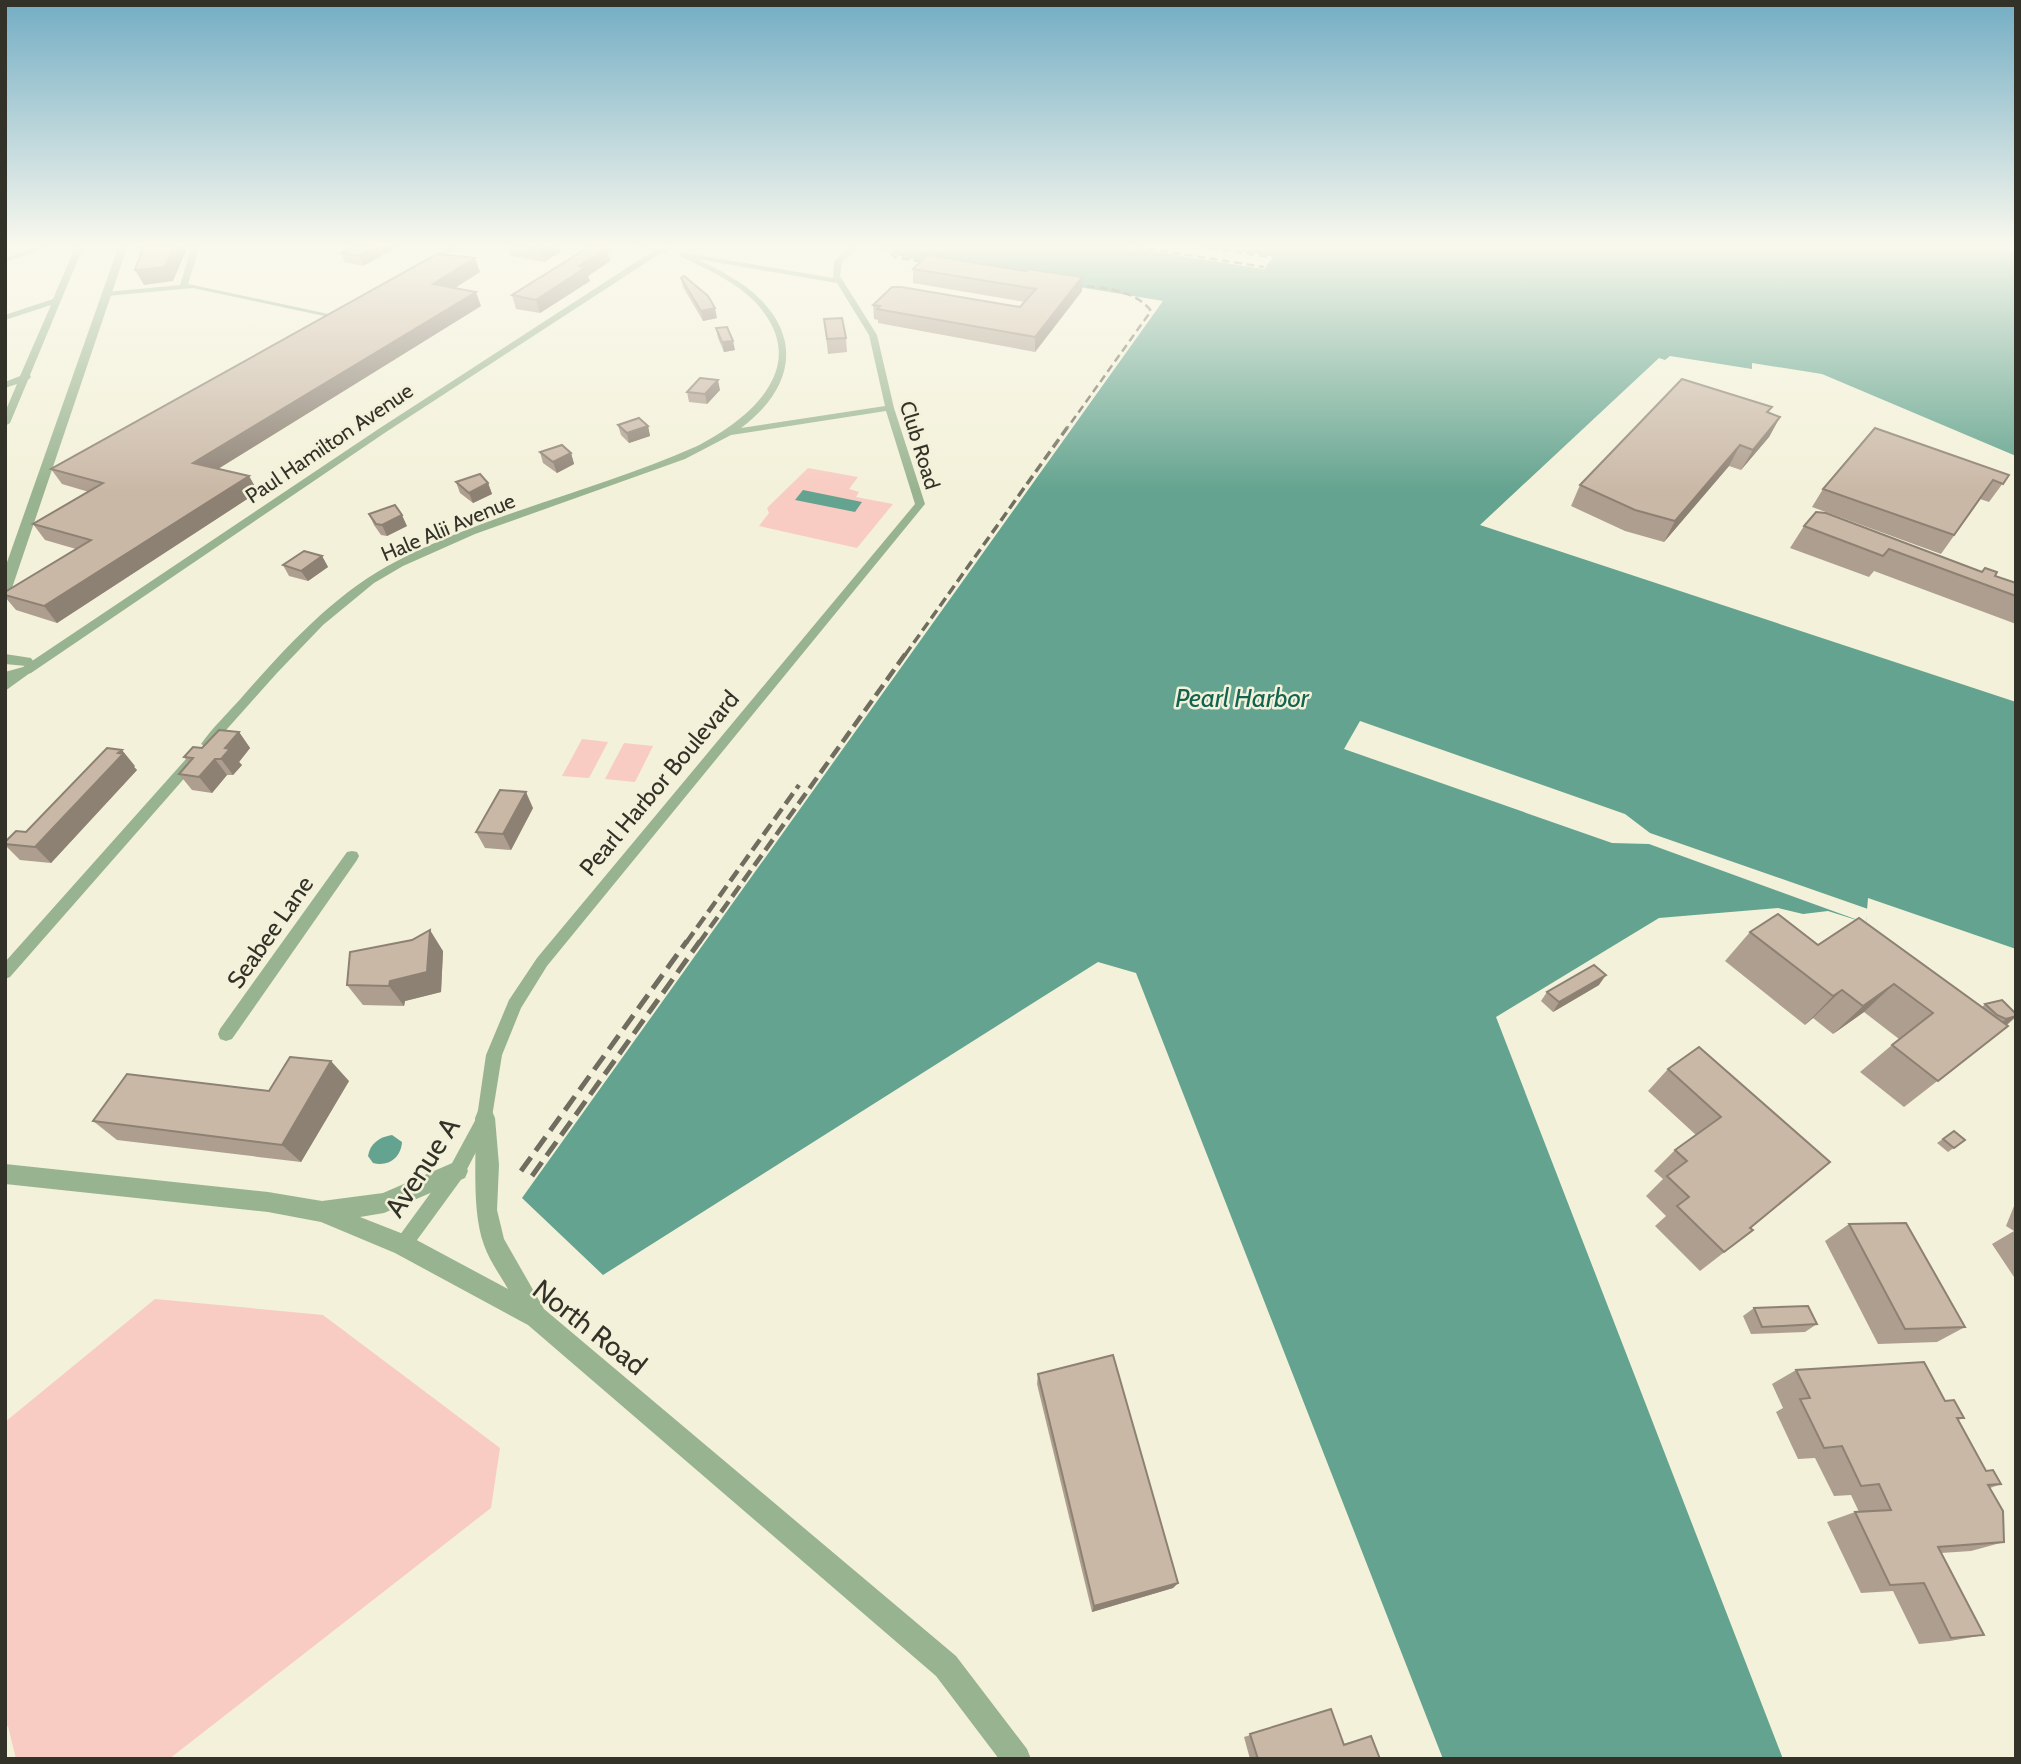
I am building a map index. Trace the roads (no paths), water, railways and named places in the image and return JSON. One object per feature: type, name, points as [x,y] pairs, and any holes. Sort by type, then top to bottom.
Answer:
[{"type":"street","points":[[5,424],[9,407],[27,377],[47,327]]},
{"type":"street","points":[[5,588],[49,472],[96,327]]},
{"type":"street","name":"Paul Hamilton Avenue","points":[[5,676],[49,655],[383,430],[542,327]]},
{"type":"street","name":"Hale Alii Avenue","points":[[5,973],[131,828],[322,618],[346,597],[411,559],[681,456],[730,432],[757,411],[779,380],[784,349],[777,327]]},
{"type":"street","name":"Club Road","points":[[869,327],[890,408],[920,504]]},
{"type":"street","points":[[5,385],[27,377]]},
{"type":"street","points":[[730,432],[890,408]]},
{"type":"street","name":"Pearl Harbor Boulevard","points":[[485,1118],[494,1055],[514,1005],[542,962],[920,504]]},
{"type":"street","points":[[5,659],[27,666]]},
{"type":"street","name":"Paul Hamilton Avenue","points":[[5,666],[27,666]]},
{"type":"street","points":[[5,686],[27,666]]},
{"type":"street","name":"Seabee Lane","points":[[226,1034],[352,856]]},
{"type":"street","points":[[485,1118],[488,1165],[486,1210],[494,1243],[536,1317]]},
{"type":"street","name":"Avenue A","points":[[403,1245],[457,1171],[485,1118]]},
{"type":"street","points":[[322,1212],[384,1203],[457,1171]]},
{"type":"street","name":"North Road","points":[[5,1174],[268,1202],[322,1212],[403,1245],[536,1317],[946,1667],[1017,1759]]},
{"type":"water","name":"Pearl Harbor","points":[[1144,327],[2016,327],[2016,456],[1822,374],[1752,363],[1752,369],[1670,356],[1665,360],[1659,358],[1480,525],[2016,702],[2016,949],[1868,898],[1866,923],[1828,911],[1803,914],[1778,908],[1659,918],[1496,1017],[1783,1759],[1443,1759],[1136,973],[1098,962],[603,1275],[522,1198]]},
{"type":"water","points":[[803,490],[862,502],[855,512],[795,500]]},
{"type":"water","points":[[392,1135],[402,1142],[399,1153],[384,1164],[373,1163],[368,1156],[373,1144]]},
{"type":"railway","points":[[1068,427],[1139,327]]},
{"type":"railway","points":[[905,655],[1069,425]]},
{"type":"railway","points":[[699,943],[906,653]]},
{"type":"railway","points":[[686,943],[799,785]]},
{"type":"railway","points":[[521,1171],[687,941]]},
{"type":"railway","points":[[532,1176],[700,941]]}]
